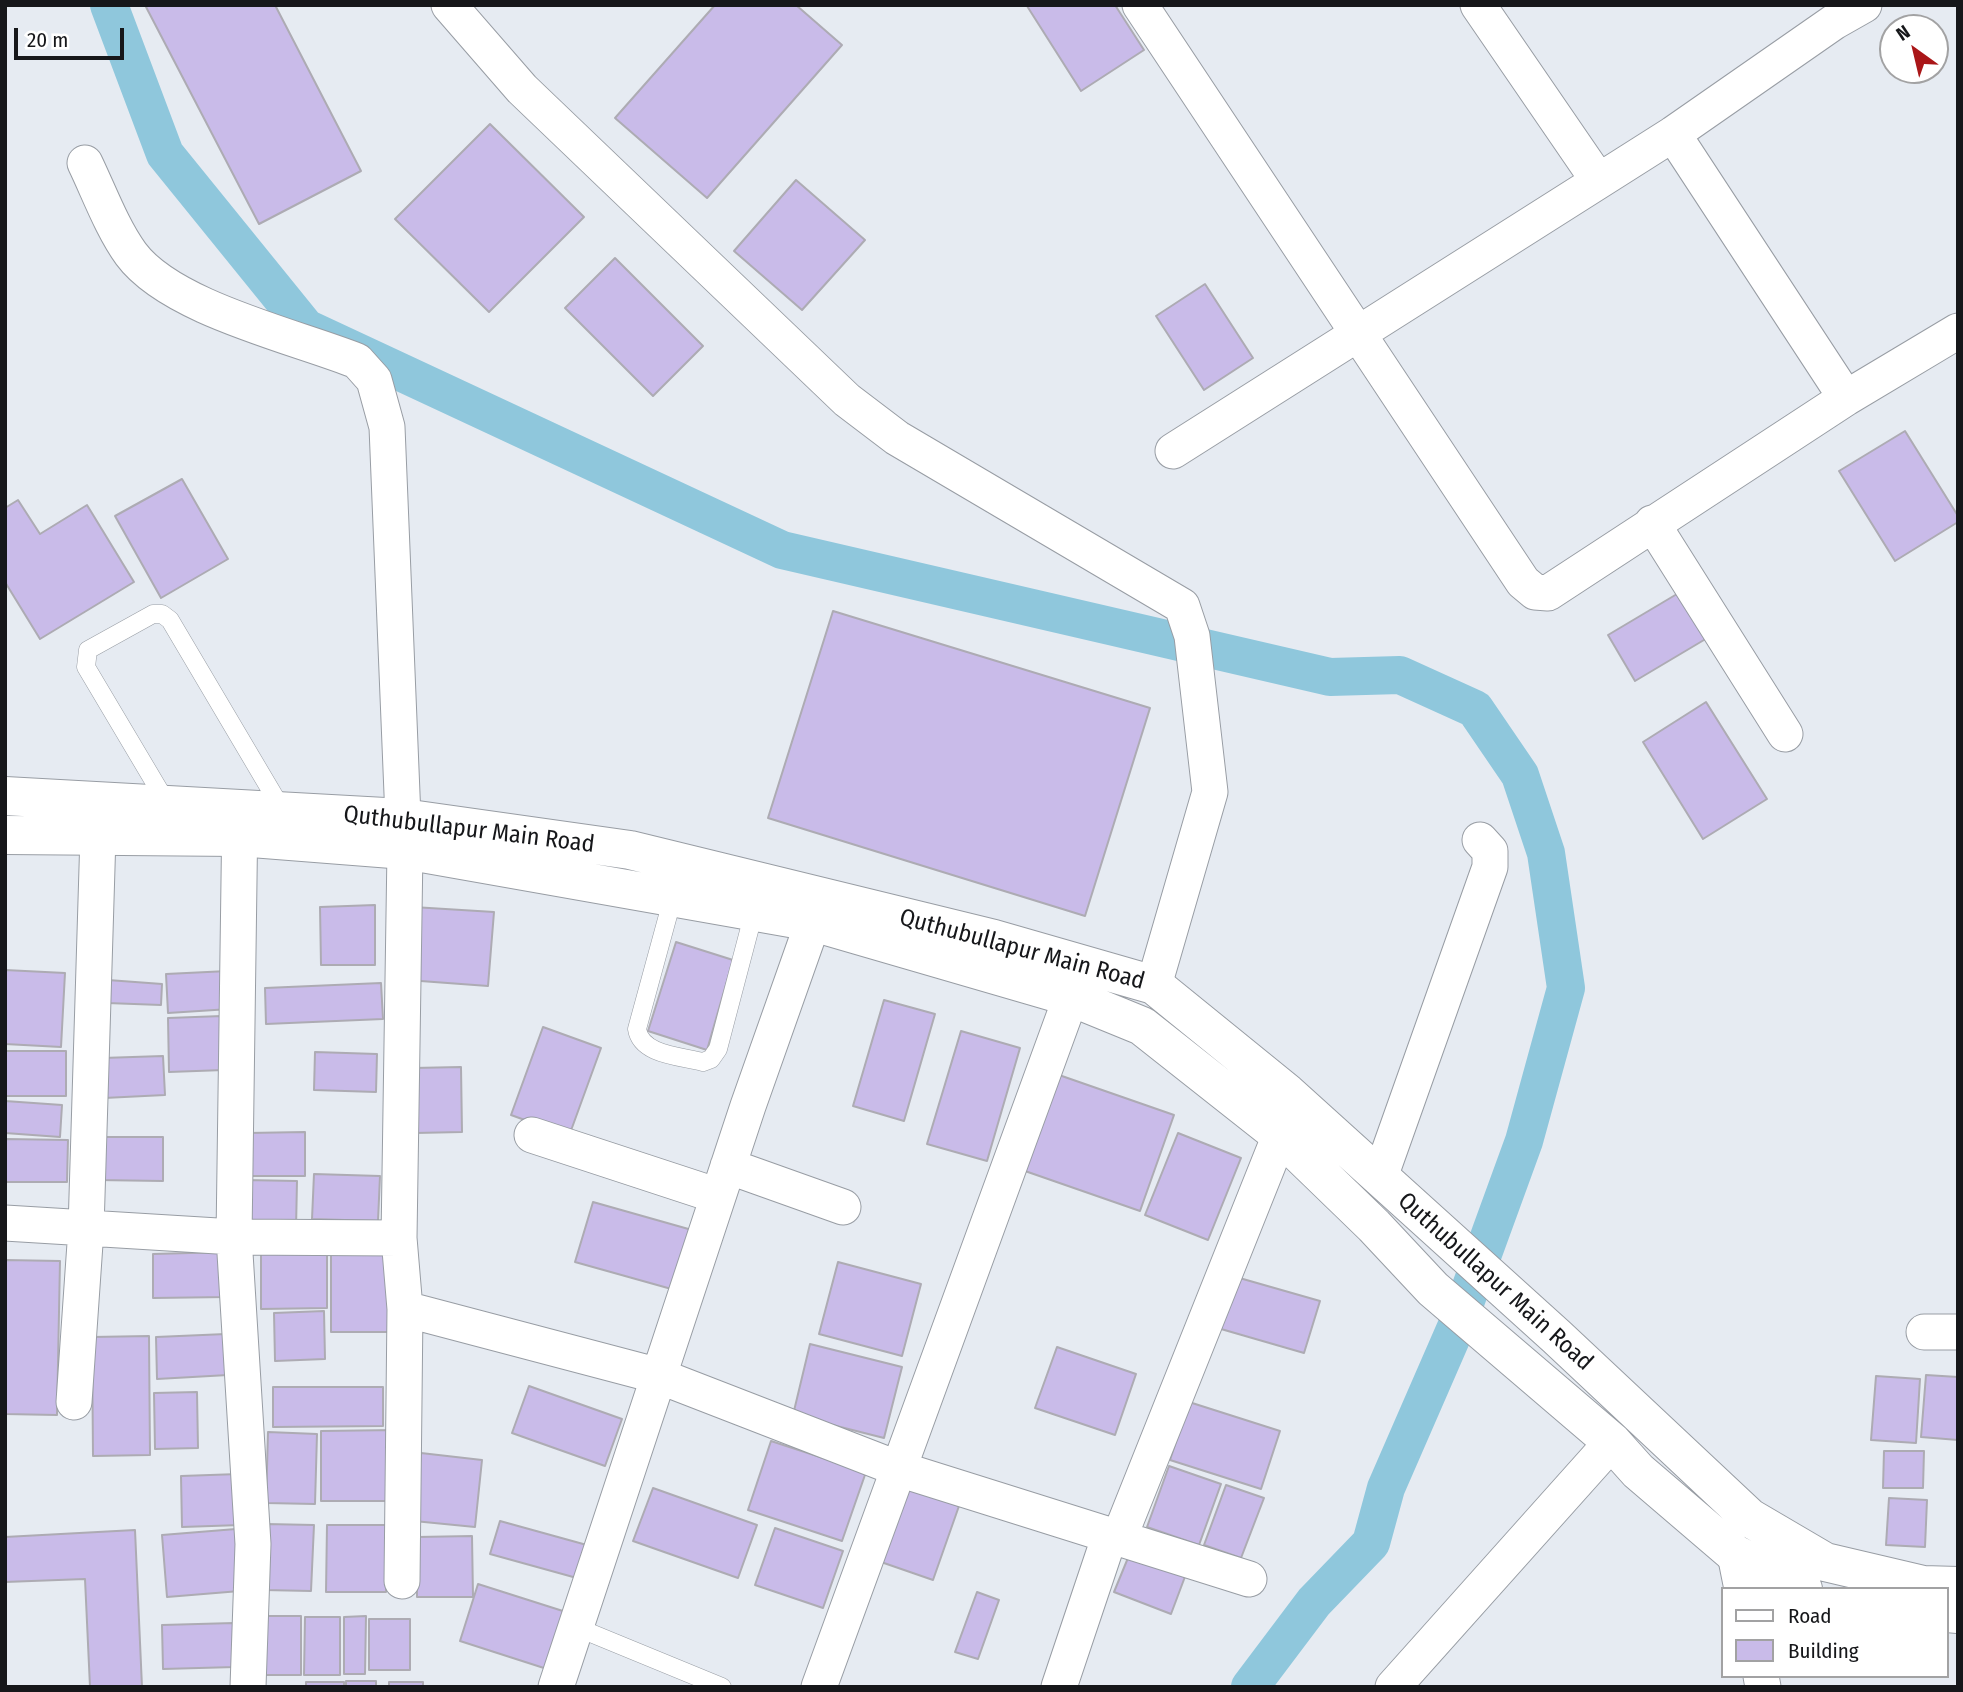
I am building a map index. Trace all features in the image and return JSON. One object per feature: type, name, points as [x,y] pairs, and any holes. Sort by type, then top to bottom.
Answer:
[{"type":"main road","name":"Quthubullapur Main Road","points":[[5,796],[167,805],[239,823],[283,811],[404,834],[673,897],[813,922],[1070,997],[1142,1026],[1280,1136],[1374,1226],[1433,1289],[1612,1441],[1638,1471],[1739,1571],[1796,1587]]},
{"type":"main road","name":"Quthubullapur Main Road","points":[[5,835],[98,835],[239,823],[630,850],[995,939],[1154,985],[1287,1093],[1557,1337],[1750,1518],[1825,1562],[1923,1585],[1958,1586]]},
{"type":"main road","points":[[1374,1226],[1389,1185]]},
{"type":"main road","points":[[1563,1399],[1587,1365]]},
{"type":"street","points":[[449,5],[522,89],[848,400],[897,438],[1182,606],[1192,636],[1210,792],[1154,985]]},
{"type":"street","points":[[1140,5],[1522,582],[1535,592],[1548,593],[1651,523],[1846,398],[1958,331]]},
{"type":"street","points":[[1478,5],[1598,180]]},
{"type":"street","points":[[1173,451],[1358,331],[1673,134],[1828,14],[1864,5]]},
{"type":"street","points":[[1673,134],[1846,398]]},
{"type":"street","points":[[85,163],[131,255],[170,289],[202,304],[357,360],[374,380],[387,427],[404,834],[399,1238],[405,1309],[402,1581]]},
{"type":"street","points":[[1651,523],[1785,734]]},
{"type":"street","points":[[239,823],[233,1237],[253,1544],[248,1687]]},
{"type":"street","points":[[74,1402],[86,1229],[98,835]]},
{"type":"street","points":[[1389,1185],[1489,867],[1490,851],[1480,840]]},
{"type":"street","points":[[556,1687],[723,1181],[813,922]]},
{"type":"street","points":[[820,1687],[1070,997]]},
{"type":"street","points":[[532,1135],[843,1208]]},
{"type":"street","points":[[1059,1687],[1114,1536],[1280,1136]]},
{"type":"street","points":[[5,1223],[233,1237],[399,1238]]},
{"type":"street","points":[[405,1309],[659,1376],[899,1469],[1249,1579]]},
{"type":"street","points":[[1393,1687],[1612,1441]]},
{"type":"lane","points":[[167,805],[86,667],[84,659],[88,650],[153,614],[162,614],[170,620],[283,811]]},
{"type":"lane","points":[[673,897],[637,1029],[639,1040],[647,1047],[703,1062],[711,1059],[718,1049],[754,912]]},
{"type":"lane","points":[[576,1627],[722,1687]]},
{"type":"building","points":[[145,5],[275,5],[361,171],[259,224]]},
{"type":"building","points":[[715,5],[796,5],[842,45],[707,198],[615,118]]},
{"type":"building","points":[[1115,5],[1144,50],[1081,91],[1027,6]]},
{"type":"building","points":[[490,124],[584,217],[489,312],[395,219]]},
{"type":"building","points":[[796,180],[865,240],[802,310],[734,251]]},
{"type":"building","points":[[615,258],[703,346],[653,396],[565,308]]},
{"type":"building","points":[[1205,284],[1253,358],[1204,390],[1156,316]]},
{"type":"building","points":[[1905,431],[1958,516],[1958,522],[1895,561],[1839,471]]},
{"type":"building","points":[[182,479],[228,559],[161,598],[115,516]]},
{"type":"building","points":[[18,500],[40,534],[87,505],[134,582],[40,639],[5,582],[5,508]]},
{"type":"building","points":[[1682,591],[1709,637],[1635,681],[1608,635]]},
{"type":"building","points":[[833,611],[1150,708],[1085,916],[768,818]]},
{"type":"building","points":[[1706,702],[1767,799],[1703,839],[1643,742]]},
{"type":"building","points":[[375,905],[375,965],[321,965],[320,907]]},
{"type":"building","points":[[413,907],[494,912],[488,986],[407,980]]},
{"type":"building","points":[[676,942],[733,960],[707,1050],[648,1031]]},
{"type":"building","points":[[5,970],[65,973],[61,1047],[5,1044]]},
{"type":"building","points":[[228,971],[230,1009],[168,1013],[166,974]]},
{"type":"building","points":[[108,980],[162,984],[161,1005],[107,1003]]},
{"type":"building","points":[[381,983],[383,1019],[266,1024],[265,988]]},
{"type":"building","points":[[884,1000],[935,1014],[904,1121],[853,1106]]},
{"type":"building","points":[[222,1016],[224,1070],[169,1072],[168,1018]]},
{"type":"building","points":[[543,1027],[601,1048],[569,1136],[511,1115]]},
{"type":"building","points":[[961,1031],[1020,1048],[987,1161],[927,1144]]},
{"type":"building","points":[[5,1051],[66,1051],[66,1096],[6,1096]]},
{"type":"building","points":[[315,1052],[377,1054],[376,1092],[314,1090]]},
{"type":"building","points":[[163,1056],[165,1095],[104,1098],[102,1058]]},
{"type":"building","points":[[461,1067],[462,1132],[415,1133],[413,1068]]},
{"type":"building","points":[[1059,1075],[1174,1115],[1140,1211],[1025,1171]]},
{"type":"building","points":[[5,1101],[62,1105],[60,1137],[5,1133]]},
{"type":"building","points":[[305,1132],[305,1176],[248,1176],[248,1133]]},
{"type":"building","points":[[1178,1133],[1241,1158],[1208,1240],[1145,1215]]},
{"type":"building","points":[[97,1137],[163,1137],[163,1181],[97,1180]]},
{"type":"building","points":[[5,1139],[68,1140],[67,1182],[5,1182]]},
{"type":"building","points":[[314,1174],[380,1176],[378,1221],[312,1219]]},
{"type":"building","points":[[245,1180],[297,1181],[296,1229],[244,1228]]},
{"type":"building","points":[[593,1202],[692,1230],[675,1290],[575,1262]]},
{"type":"building","points":[[226,1252],[227,1297],[153,1298],[153,1254]]},
{"type":"building","points":[[327,1252],[327,1308],[261,1309],[261,1253]]},
{"type":"building","points":[[331,1254],[390,1254],[391,1332],[331,1332]]},
{"type":"building","points":[[5,1260],[60,1261],[57,1415],[5,1414]]},
{"type":"building","points":[[838,1262],[921,1284],[902,1356],[819,1334]]},
{"type":"building","points":[[1236,1277],[1320,1301],[1304,1353],[1221,1329]]},
{"type":"building","points":[[324,1311],[325,1359],[275,1361],[274,1313]]},
{"type":"building","points":[[226,1334],[228,1375],[157,1379],[156,1337]]},
{"type":"building","points":[[149,1336],[150,1455],[93,1456],[92,1337]]},
{"type":"building","points":[[810,1344],[902,1367],[884,1438],[793,1415]]},
{"type":"building","points":[[1057,1347],[1136,1374],[1115,1435],[1035,1408]]},
{"type":"building","points":[[1926,1375],[1958,1377],[1958,1440],[1921,1437]]},
{"type":"building","points":[[1876,1376],[1920,1379],[1916,1443],[1871,1440]]},
{"type":"building","points":[[529,1386],[622,1419],[605,1466],[512,1433]]},
{"type":"building","points":[[273,1387],[383,1387],[383,1426],[273,1427]]},
{"type":"building","points":[[197,1392],[198,1448],[155,1449],[154,1393]]},
{"type":"building","points":[[1189,1402],[1280,1431],[1261,1489],[1170,1460]]},
{"type":"building","points":[[397,1430],[397,1501],[321,1501],[321,1431]]},
{"type":"building","points":[[268,1432],[317,1434],[315,1504],[266,1503]]},
{"type":"building","points":[[771,1441],[866,1472],[842,1541],[748,1510]]},
{"type":"building","points":[[1884,1451],[1924,1451],[1923,1488],[1883,1488]]},
{"type":"building","points":[[421,1453],[482,1460],[475,1527],[414,1521]]},
{"type":"building","points":[[1169,1466],[1221,1484],[1199,1545],[1147,1527]]},
{"type":"building","points":[[239,1474],[241,1525],[182,1527],[181,1476]]},
{"type":"building","points":[[1226,1485],[1264,1498],[1241,1558],[1204,1545]]},
{"type":"building","points":[[653,1488],[757,1525],[738,1578],[633,1541]]},
{"type":"building","points":[[907,1488],[959,1506],[933,1580],[881,1562]]},
{"type":"building","points":[[1889,1498],[1927,1500],[1925,1547],[1886,1545]]},
{"type":"building","points":[[500,1521],[594,1547],[584,1580],[490,1554]]},
{"type":"building","points":[[266,1524],[314,1525],[311,1591],[264,1590]]},
{"type":"building","points":[[327,1525],[386,1525],[386,1592],[326,1592]]},
{"type":"building","points":[[775,1528],[843,1551],[823,1608],[755,1585]]},
{"type":"building","points":[[236,1529],[240,1591],[167,1597],[162,1535]]},
{"type":"building","points":[[135,1530],[142,1687],[90,1687],[85,1579],[5,1582],[5,1537]]},
{"type":"building","points":[[472,1536],[473,1597],[417,1597],[417,1537]]},
{"type":"building","points":[[1130,1553],[1186,1574],[1171,1614],[1114,1592]]},
{"type":"building","points":[[478,1584],[566,1612],[547,1669],[460,1641]]},
{"type":"building","points":[[977,1592],[999,1600],[978,1659],[955,1652]]},
{"type":"building","points":[[260,1616],[301,1616],[301,1675],[260,1675]]},
{"type":"building","points":[[366,1616],[365,1674],[344,1674],[344,1617]]},
{"type":"building","points":[[305,1617],[340,1617],[340,1675],[304,1675]]},
{"type":"building","points":[[369,1619],[410,1619],[410,1670],[369,1670]]},
{"type":"building","points":[[234,1623],[235,1667],[163,1669],[162,1625]]},
{"type":"building","points":[[346,1681],[376,1681],[376,1687],[346,1687]]},
{"type":"building","points":[[306,1682],[344,1682],[344,1687],[306,1687]]},
{"type":"building","points":[[389,1682],[423,1682],[423,1687],[389,1687]]},
{"type":"waterway","points":[[109,5],[165,154],[306,328],[782,550],[1330,677],[1400,675],[1475,709],[1520,775],[1546,853],[1566,988],[1524,1141],[1457,1325],[1386,1488],[1371,1543],[1314,1602],[1250,1687]]}]
